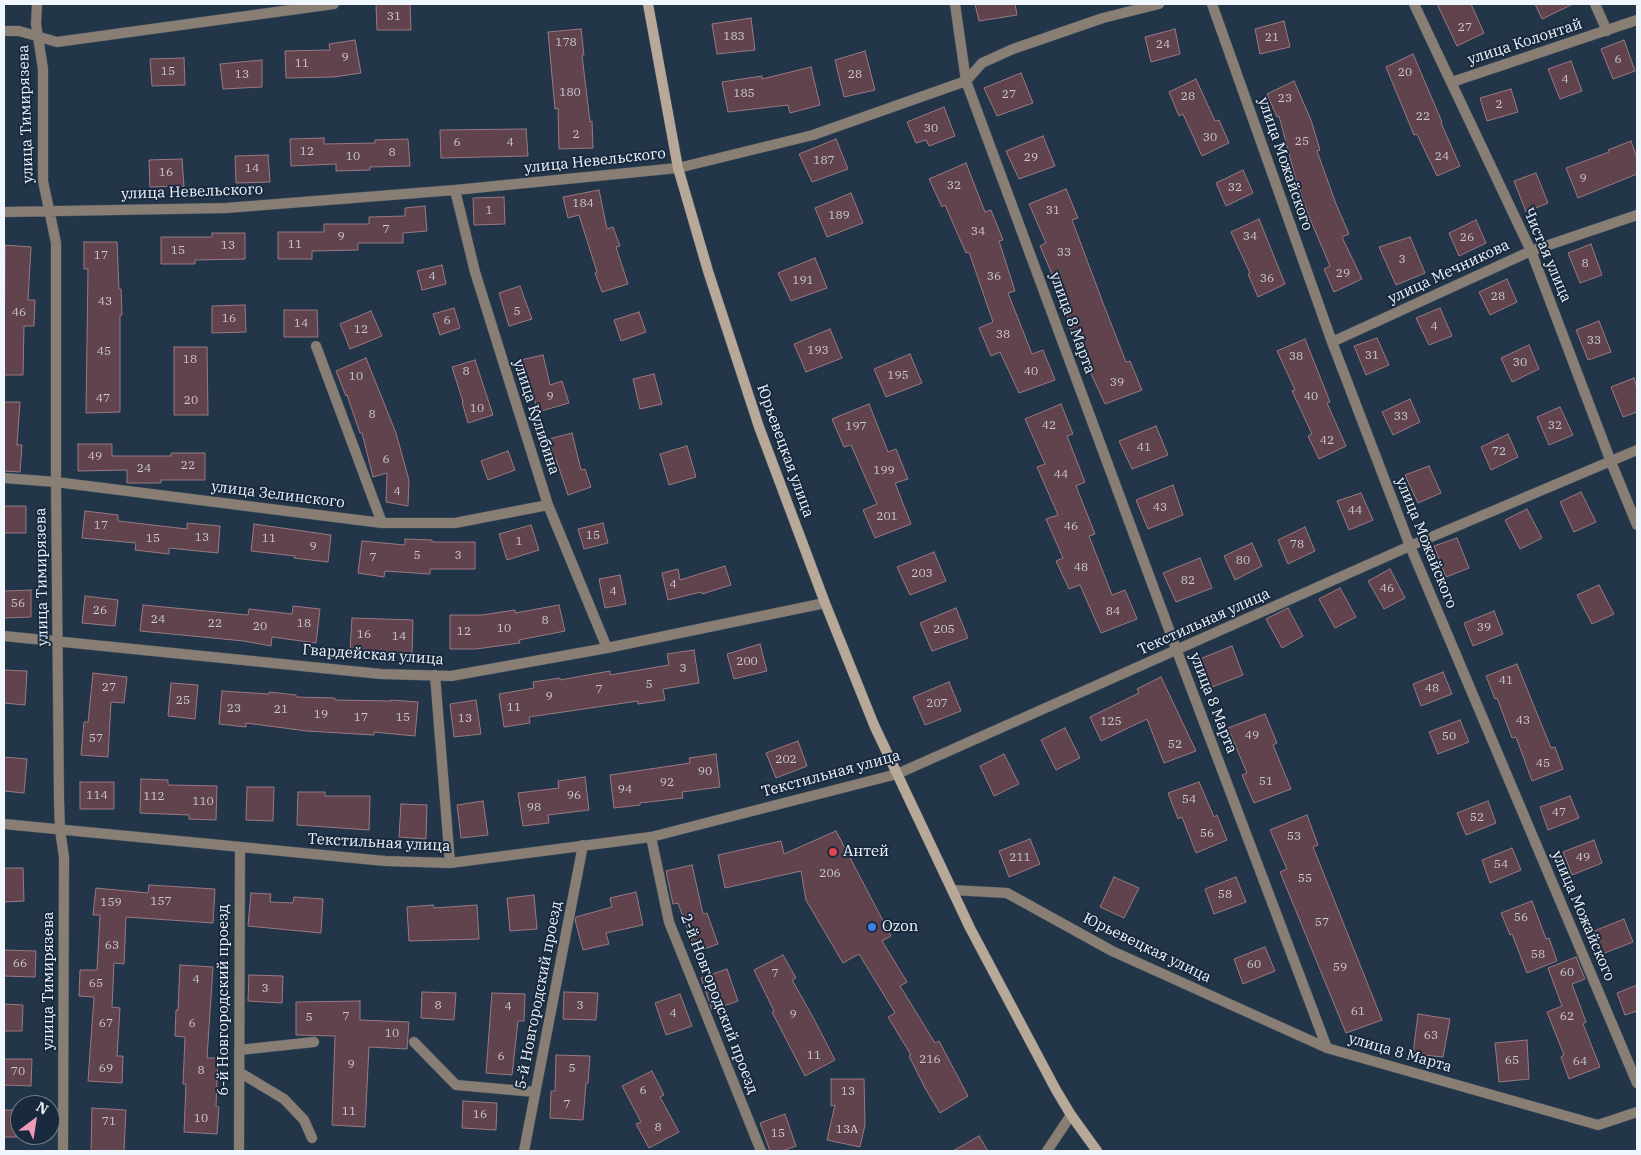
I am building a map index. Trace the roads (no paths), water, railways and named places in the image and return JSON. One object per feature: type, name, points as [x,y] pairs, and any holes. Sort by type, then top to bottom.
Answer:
[{"type":"main road","name":"Юрьевецкая улица","points":[[648,4],[678,168],[708,272],[759,427],[825,602],[874,725],[952,890],[1029,1041],[1071,1115],[1097,1151]]},
{"type":"street","name":"улица Тимирязева","points":[[37,4],[36,24],[43,69],[43,181],[56,243],[56,482],[60,830],[64,857],[63,1151]]},
{"type":"street","points":[[4,31],[19,32],[57,42],[334,4]]},
{"type":"street","name":"улица 8 Марта","points":[[955,4],[966,81],[1177,651],[1327,1048],[1598,1125],[1637,1112]]},
{"type":"street","name":"улица Невельского","points":[[4,212],[226,208],[455,190],[678,168],[813,135],[966,81],[982,63],[1013,48],[1103,18],[1159,4]]},
{"type":"street","name":"улица Можайского","points":[[1212,4],[1332,342],[1410,546],[1637,1083]]},
{"type":"street","name":"Чистая улица","points":[[1414,4],[1531,251],[1611,462],[1637,525]]},
{"type":"street","points":[[1596,4],[1607,30]]},
{"type":"street","name":"улица Колонтай","points":[[1452,82],[1637,20]]},
{"type":"street","name":"улица Кулибина","points":[[455,190],[475,272],[548,505],[607,648]]},
{"type":"street","name":"улица Мечникова","points":[[1332,342],[1531,251],[1637,215]]},
{"type":"street","points":[[316,346],[382,523]]},
{"type":"street","name":"Текстильная улица","points":[[4,824],[385,861],[450,863],[651,836],[897,774],[1410,546],[1637,450]]},
{"type":"street","name":"улица Зелинского","points":[[4,478],[56,482],[382,523],[455,523],[548,505]]},
{"type":"street","name":"Гвардейская улица","points":[[4,636],[381,674],[451,676],[607,648],[825,602]]},
{"type":"street","points":[[435,675],[450,863]]},
{"type":"street","name":"2-й Новгородский проезд","points":[[651,836],[669,922],[761,1151]]},
{"type":"street","name":"5-й Новгородский проезд","points":[[524,1151],[583,845]]},
{"type":"street","name":"6-й Новгородский проезд","points":[[238,1151],[240,848]]},
{"type":"street","name":"Юрьевецкая улица","points":[[952,890],[1008,893],[1112,951],[1327,1048]]},
{"type":"street","points":[[239,1050],[314,1042]]},
{"type":"street","points":[[414,1042],[456,1085],[505,1091],[535,1092]]},
{"type":"street","points":[[239,1072],[284,1099],[304,1120],[312,1138]]},
{"type":"street","points":[[1047,1151],[1071,1115]]},
{"type":"place","name":"Антей","points":[[833,852]]},
{"type":"place","name":"Ozon","points":[[872,927]]}]
